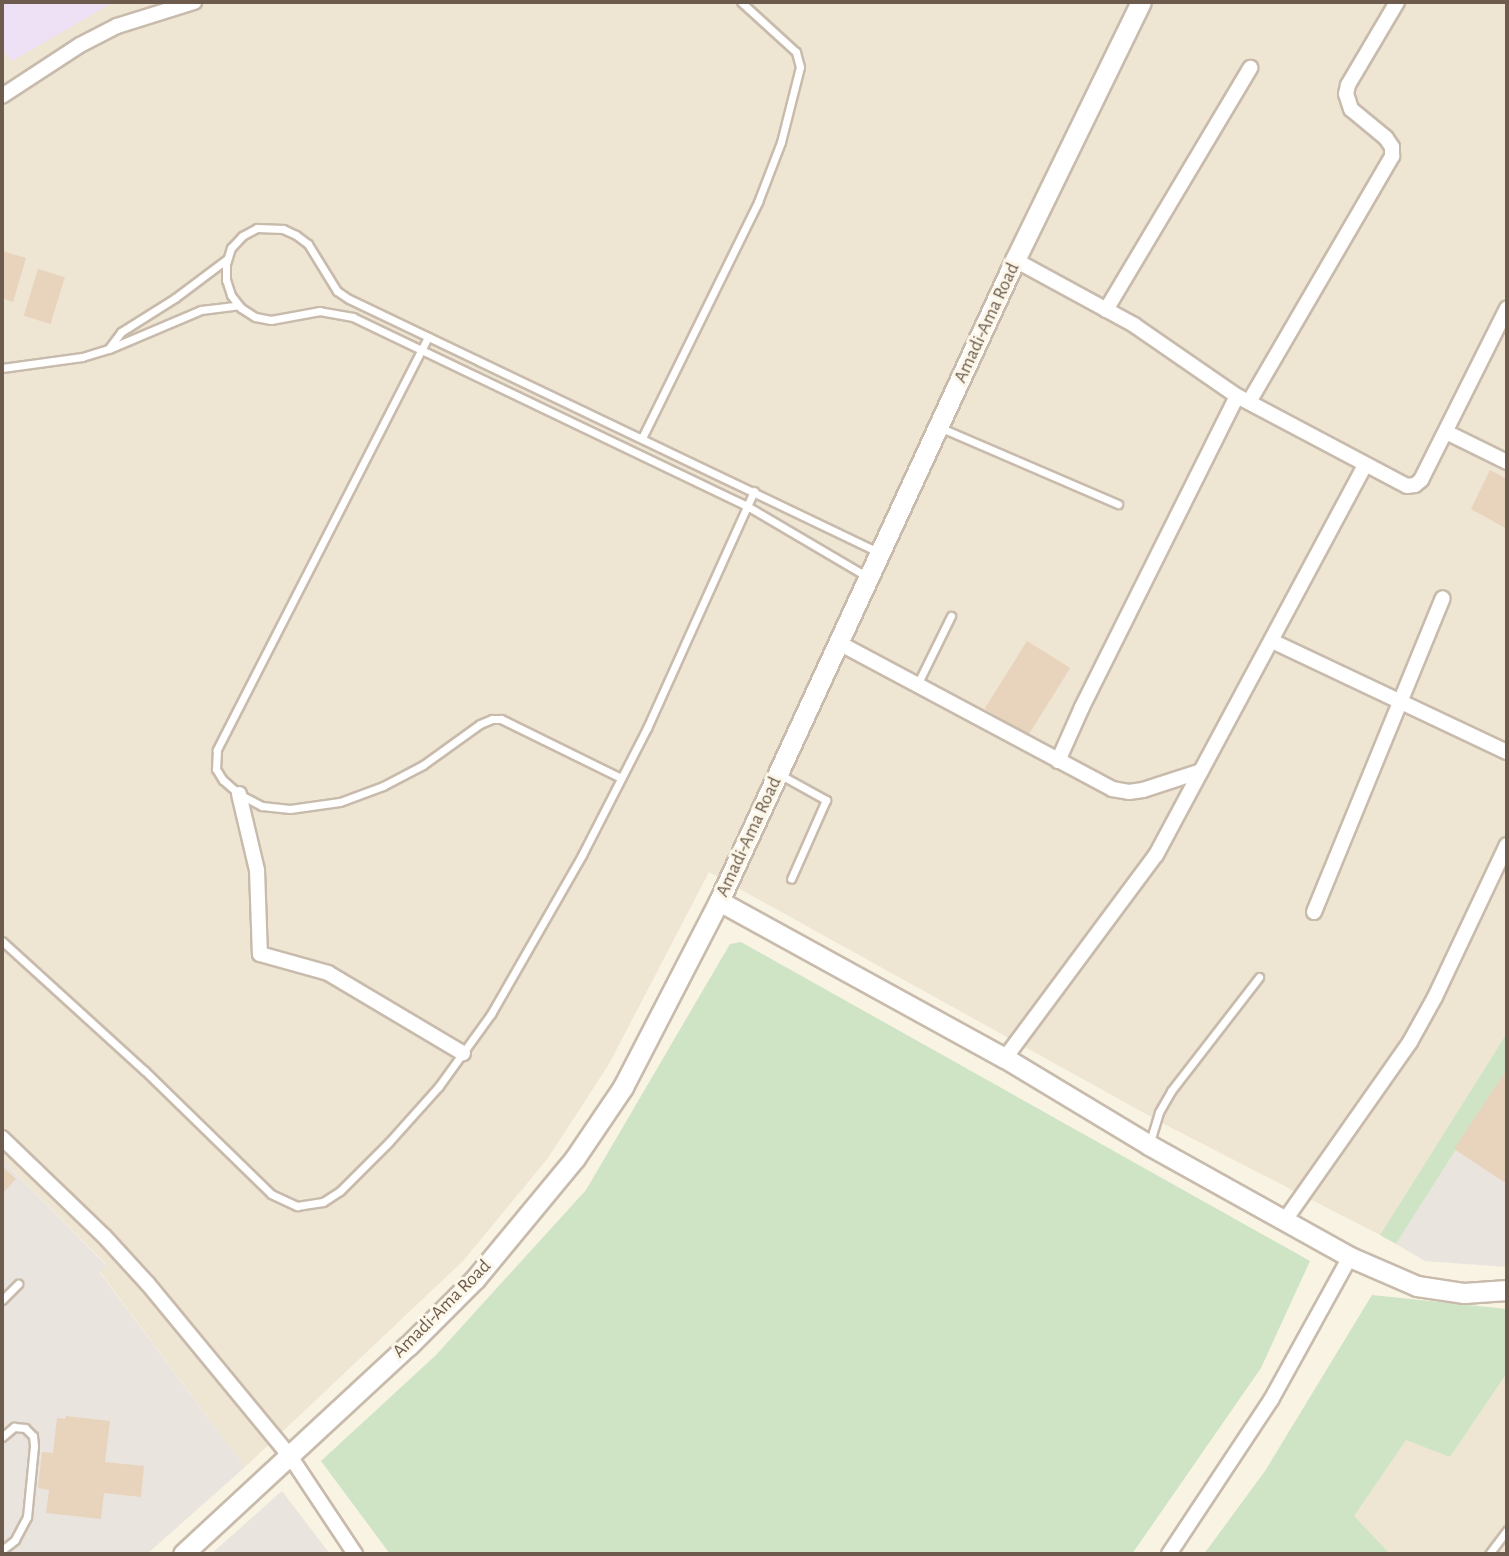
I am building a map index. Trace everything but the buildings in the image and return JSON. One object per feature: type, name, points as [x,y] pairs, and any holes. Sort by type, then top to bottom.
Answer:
[{"type":"street","points":[[2,96],[80,45],[117,26],[194,2]]},
{"type":"street","name":"Amadi-Ama Road","points":[[183,1554],[475,1279],[575,1158],[622,1087],[719,901],[1015,260],[1141,2]]},
{"type":"street","points":[[1058,761],[1082,707],[1243,399],[1392,156],[1392,146],[1351,109],[1346,94],[1348,85],[1397,2]]},
{"type":"street","points":[[1106,310],[1250,68]]},
{"type":"street","points":[[1015,260],[1106,310],[1243,399],[1396,482],[1415,485],[1422,480],[1507,308]]},
{"type":"street","points":[[1446,432],[1507,463]]},
{"type":"street","points":[[1005,1058],[1156,855],[1365,465]]},
{"type":"street","points":[[1314,912],[1443,598]]},
{"type":"street","points":[[1272,641],[1507,752]]},
{"type":"street","points":[[839,643],[1112,789],[1129,792],[1201,771]]},
{"type":"street","points":[[239,794],[257,870],[260,954],[328,973],[463,1053]]},
{"type":"street","points":[[1285,1220],[1410,1042],[1436,997],[1507,845]]},
{"type":"street","points":[[719,901],[1005,1058],[1149,1145],[1350,1256],[1417,1286],[1464,1293],[1507,1290]]},
{"type":"street","points":[[2,1138],[104,1236],[148,1284],[290,1456],[355,1554]]},
{"type":"street","points":[[1169,1554],[1271,1400],[1350,1256]]},
{"type":"lane","points":[[642,438],[758,202],[781,142],[800,67],[796,52],[741,2]]},
{"type":"lane","points":[[109,349],[121,332],[175,298],[228,258],[242,236],[257,228],[283,229],[308,244],[337,291],[881,553]]},
{"type":"lane","points":[[228,258],[226,280],[239,305],[255,317],[271,320],[320,311],[340,313],[423,350],[747,506],[869,578]]},
{"type":"lane","points":[[2,369],[51,363],[109,349],[201,310],[239,305]]},
{"type":"lane","points":[[428,337],[217,750],[216,769],[223,780],[239,794],[262,806],[290,809],[340,802],[383,786],[423,765],[480,724],[501,719],[621,778]]},
{"type":"lane","points":[[939,427],[1118,504]]},
{"type":"lane","points":[[2,941],[144,1070],[271,1194],[297,1206],[323,1202],[340,1191],[405,1123],[463,1053],[504,992],[582,855],[621,778],[754,491]]},
{"type":"lane","points":[[916,686],[951,616]]},
{"type":"lane","points":[[779,774],[826,800],[791,879]]},
{"type":"lane","points":[[1149,1145],[1159,1112],[1171,1091],[1259,977]]},
{"type":"lane","points":[[2,1300],[18,1284]]},
{"type":"lane","points":[[2,1437],[14,1427],[25,1428],[33,1436],[34,1446],[27,1517],[15,1540],[2,1550]]},
{"type":"lane","points":[[1489,1554],[1507,1530]]},
{"type":"shaded area","points":[[2,2],[1507,2],[1507,1033],[1380,1235],[1162,1123],[709,872],[609,1064],[548,1158],[463,1261],[245,1467],[100,1272],[107,1265],[2,1160]]},
{"type":"shaded area","points":[[2,2],[114,2],[12,61],[2,50]]},
{"type":"shaded area","points":[[1507,1069],[1507,1267],[1425,1261],[1396,1244]]},
{"type":"shaded area","points":[[2,1160],[107,1266],[100,1273],[245,1467],[147,1554],[2,1554]]},
{"type":"shaded area","points":[[1507,1373],[1507,1554],[1390,1554],[1353,1516],[1406,1439],[1450,1457]]},
{"type":"shaded area","points":[[282,1491],[330,1554],[211,1554]]},
{"type":"green space","points":[[741,942],[1310,1261],[1261,1368],[1132,1554],[390,1554],[321,1461],[436,1355],[586,1190],[730,944]]},
{"type":"green space","points":[[1507,1033],[1507,1069],[1396,1244],[1380,1235]]},
{"type":"green space","points":[[1372,1295],[1507,1309],[1507,1373],[1450,1457],[1406,1440],[1354,1516],[1390,1554],[1204,1554],[1265,1471]]}]
